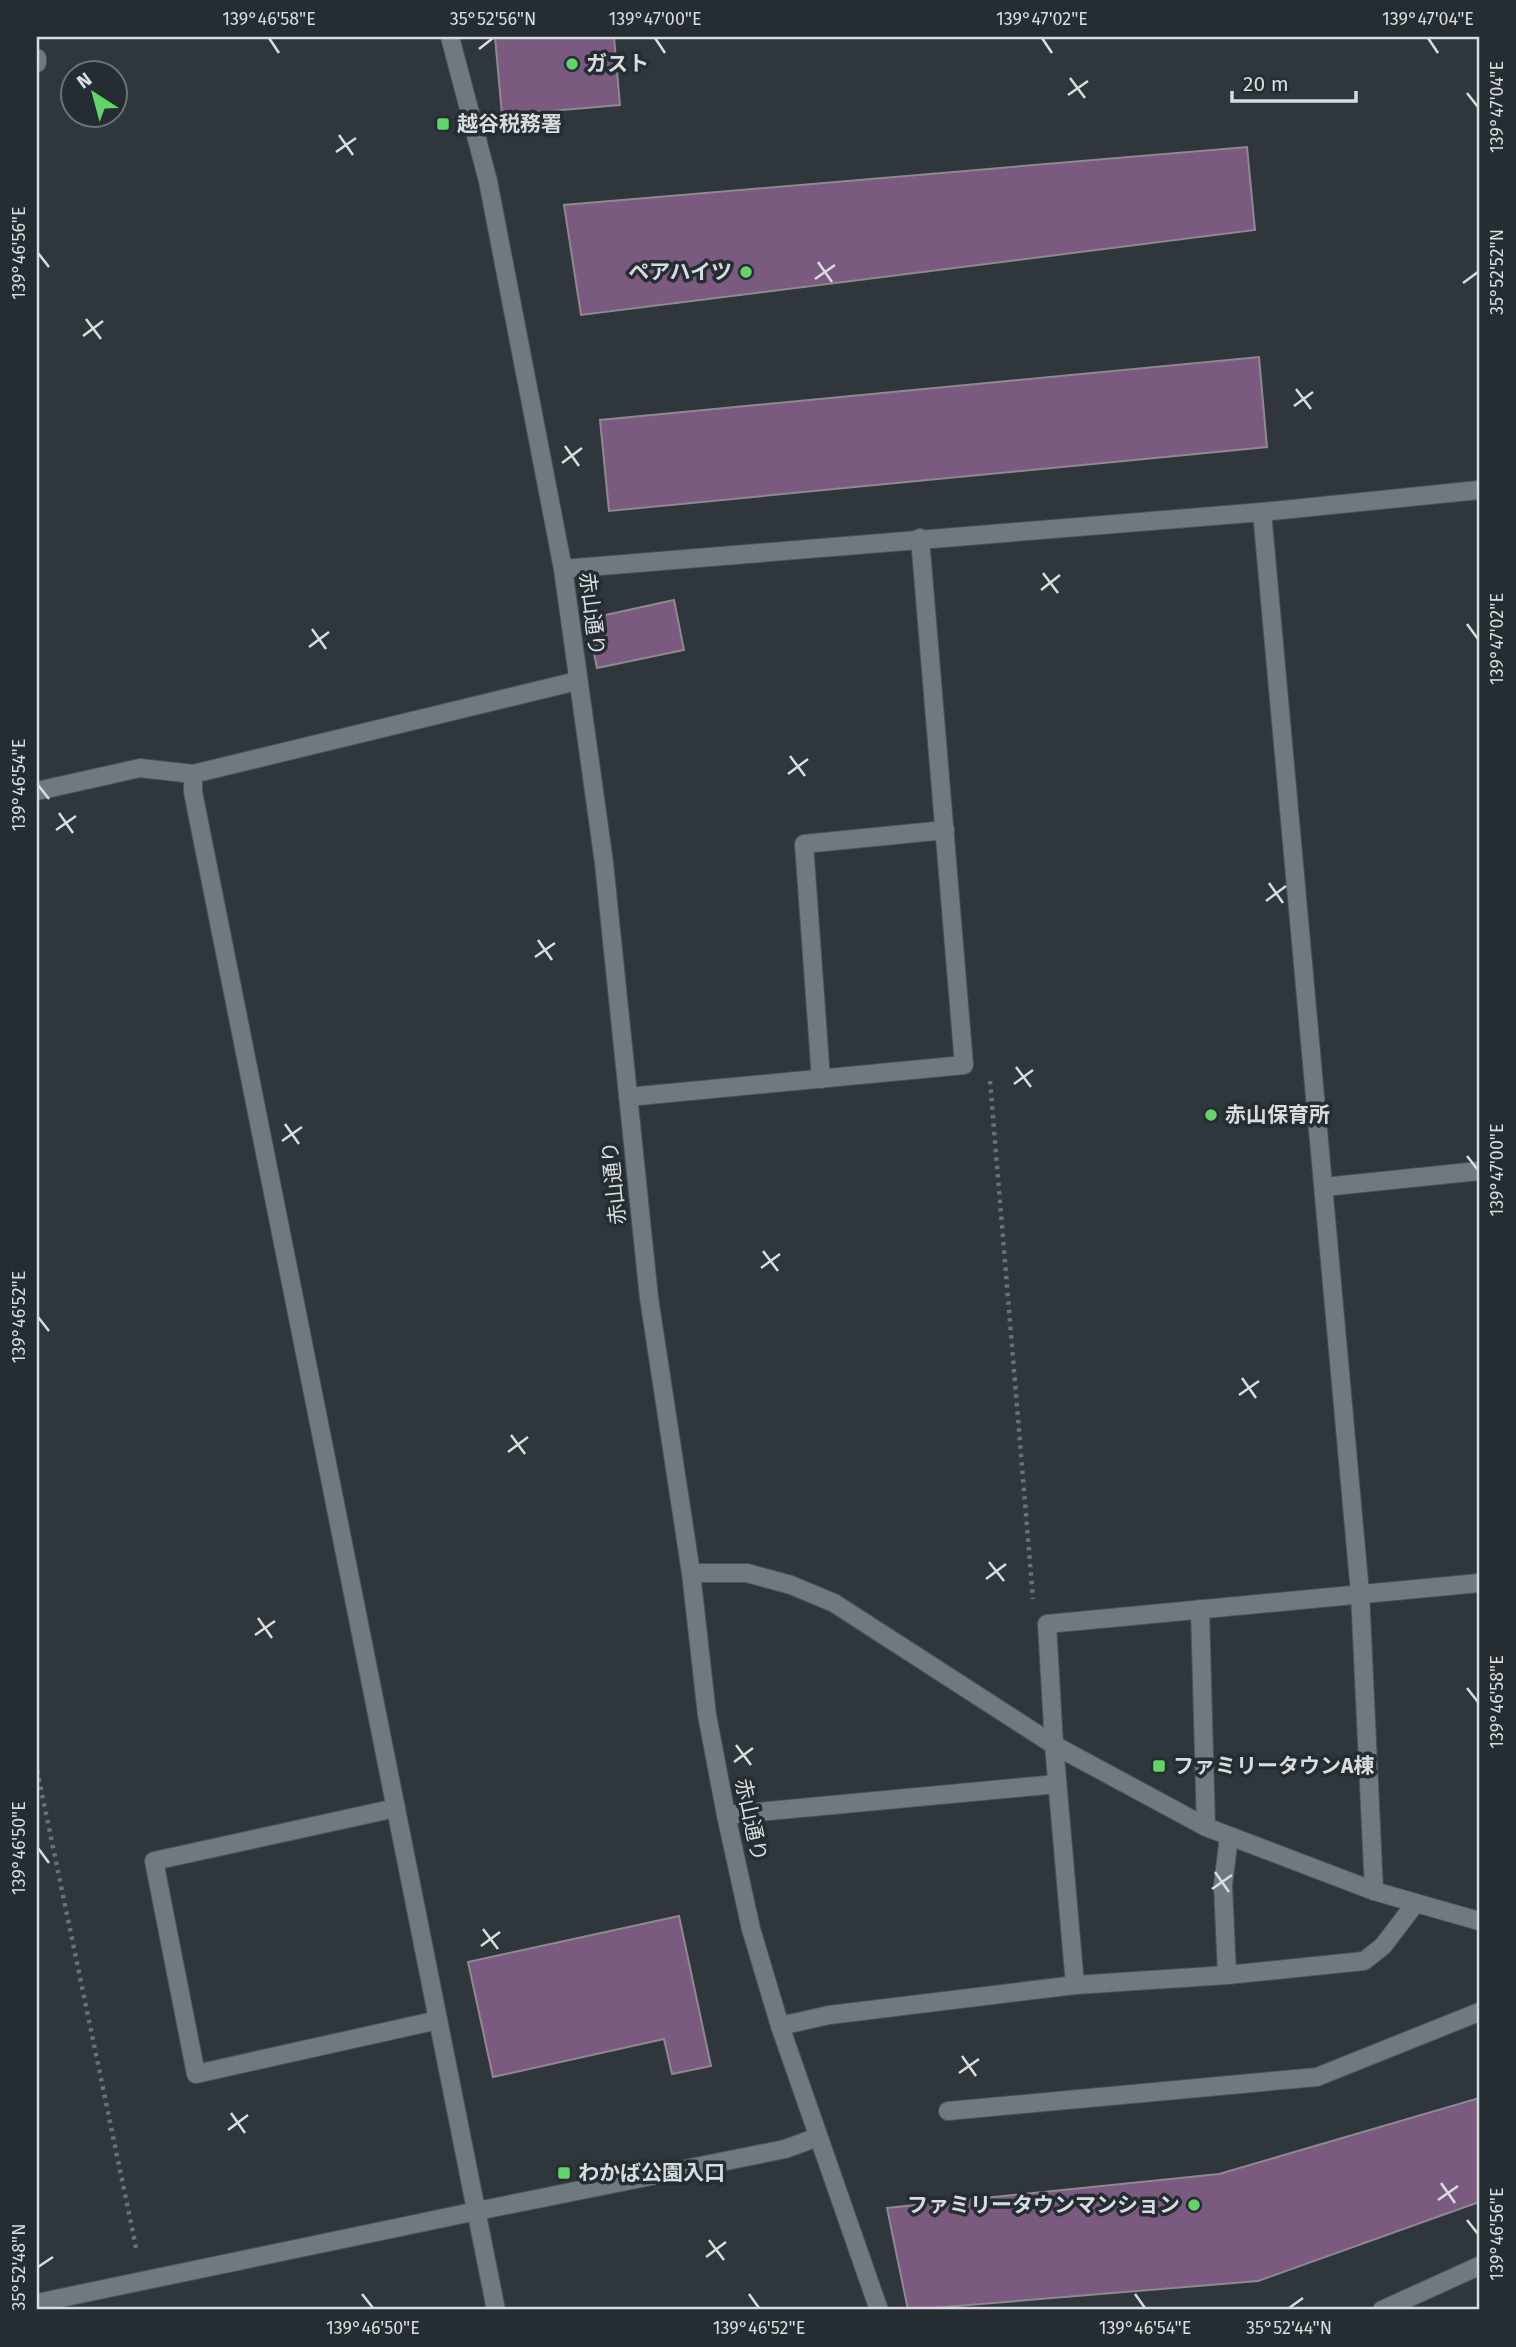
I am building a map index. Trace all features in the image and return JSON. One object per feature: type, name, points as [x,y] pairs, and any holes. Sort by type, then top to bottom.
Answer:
[{"type":"street","name":"赤山通り","points":[[450,37],[488,181],[563,569],[604,863],[649,1298],[691,1573],[707,1715],[751,1929],[780,2026],[879,2310]]},
{"type":"street","points":[[37,58],[37,63]]},
{"type":"street","points":[[563,569],[1262,512],[1353,500],[1479,490]]},
{"type":"street","points":[[1262,512],[1360,1593],[1374,1891]]},
{"type":"street","points":[[628,1097],[964,1065],[920,538]]},
{"type":"street","points":[[37,791],[141,768],[193,774],[578,681]]},
{"type":"street","points":[[193,774],[193,792],[496,2310]]},
{"type":"street","points":[[821,1079],[804,844],[945,830]]},
{"type":"street","points":[[1324,1187],[1479,1171]]},
{"type":"street","points":[[691,1573],[747,1573],[791,1585],[834,1603],[1054,1745],[1206,1827],[1374,1891],[1479,1921]]},
{"type":"street","points":[[1075,1985],[1057,1784],[1047,1624],[1479,1583]]},
{"type":"street","points":[[1200,1609],[1206,1827]]},
{"type":"street","points":[[726,1815],[1057,1784]]},
{"type":"street","points":[[396,1808],[154,1861],[196,2074],[438,2020]]},
{"type":"street","points":[[1227,1975],[1223,1885],[1229,1837]]},
{"type":"street","points":[[780,2026],[829,2015],[1075,1985],[1227,1975],[1364,1961],[1383,1946],[1415,1904]]},
{"type":"street","points":[[948,2110],[1317,2077],[1479,2012]]},
{"type":"street","points":[[37,2303],[785,2149],[818,2137]]},
{"type":"street","points":[[1382,2310],[1479,2266]]},
{"type":"path","points":[[37,1770],[144,2282]]},
{"type":"building","points":[[495,37],[614,37],[620,105],[502,115]]},
{"type":"building","name":"ペアハイツ","points":[[1247,147],[1255,230],[581,315],[564,205]]},
{"type":"building","points":[[1259,357],[1267,447],[609,511],[600,420]]},
{"type":"building","points":[[674,600],[684,650],[597,668],[587,619]]},
{"type":"building","points":[[679,1916],[711,2066],[672,2074],[664,2039],[493,2077],[468,1962]]},
{"type":"building","name":"ファミリータウンマンション","points":[[1479,2098],[1479,2202],[1258,2281],[908,2310],[887,2208],[1219,2174]]},
{"type":"place","name":"ガスト","points":[[572,64]]},
{"type":"place","name":"越谷税務署","points":[[443,124]]},
{"type":"place","name":"ペアハイツ","points":[[746,272]]},
{"type":"place","name":"赤山保育所","points":[[1211,1115]]},
{"type":"place","name":"ファミリータウンA棟","points":[[1159,1766]]},
{"type":"place","name":"わかば公園入口","points":[[564,2173]]},
{"type":"place","name":"ファミリータウンマンション","points":[[1194,2205]]}]
